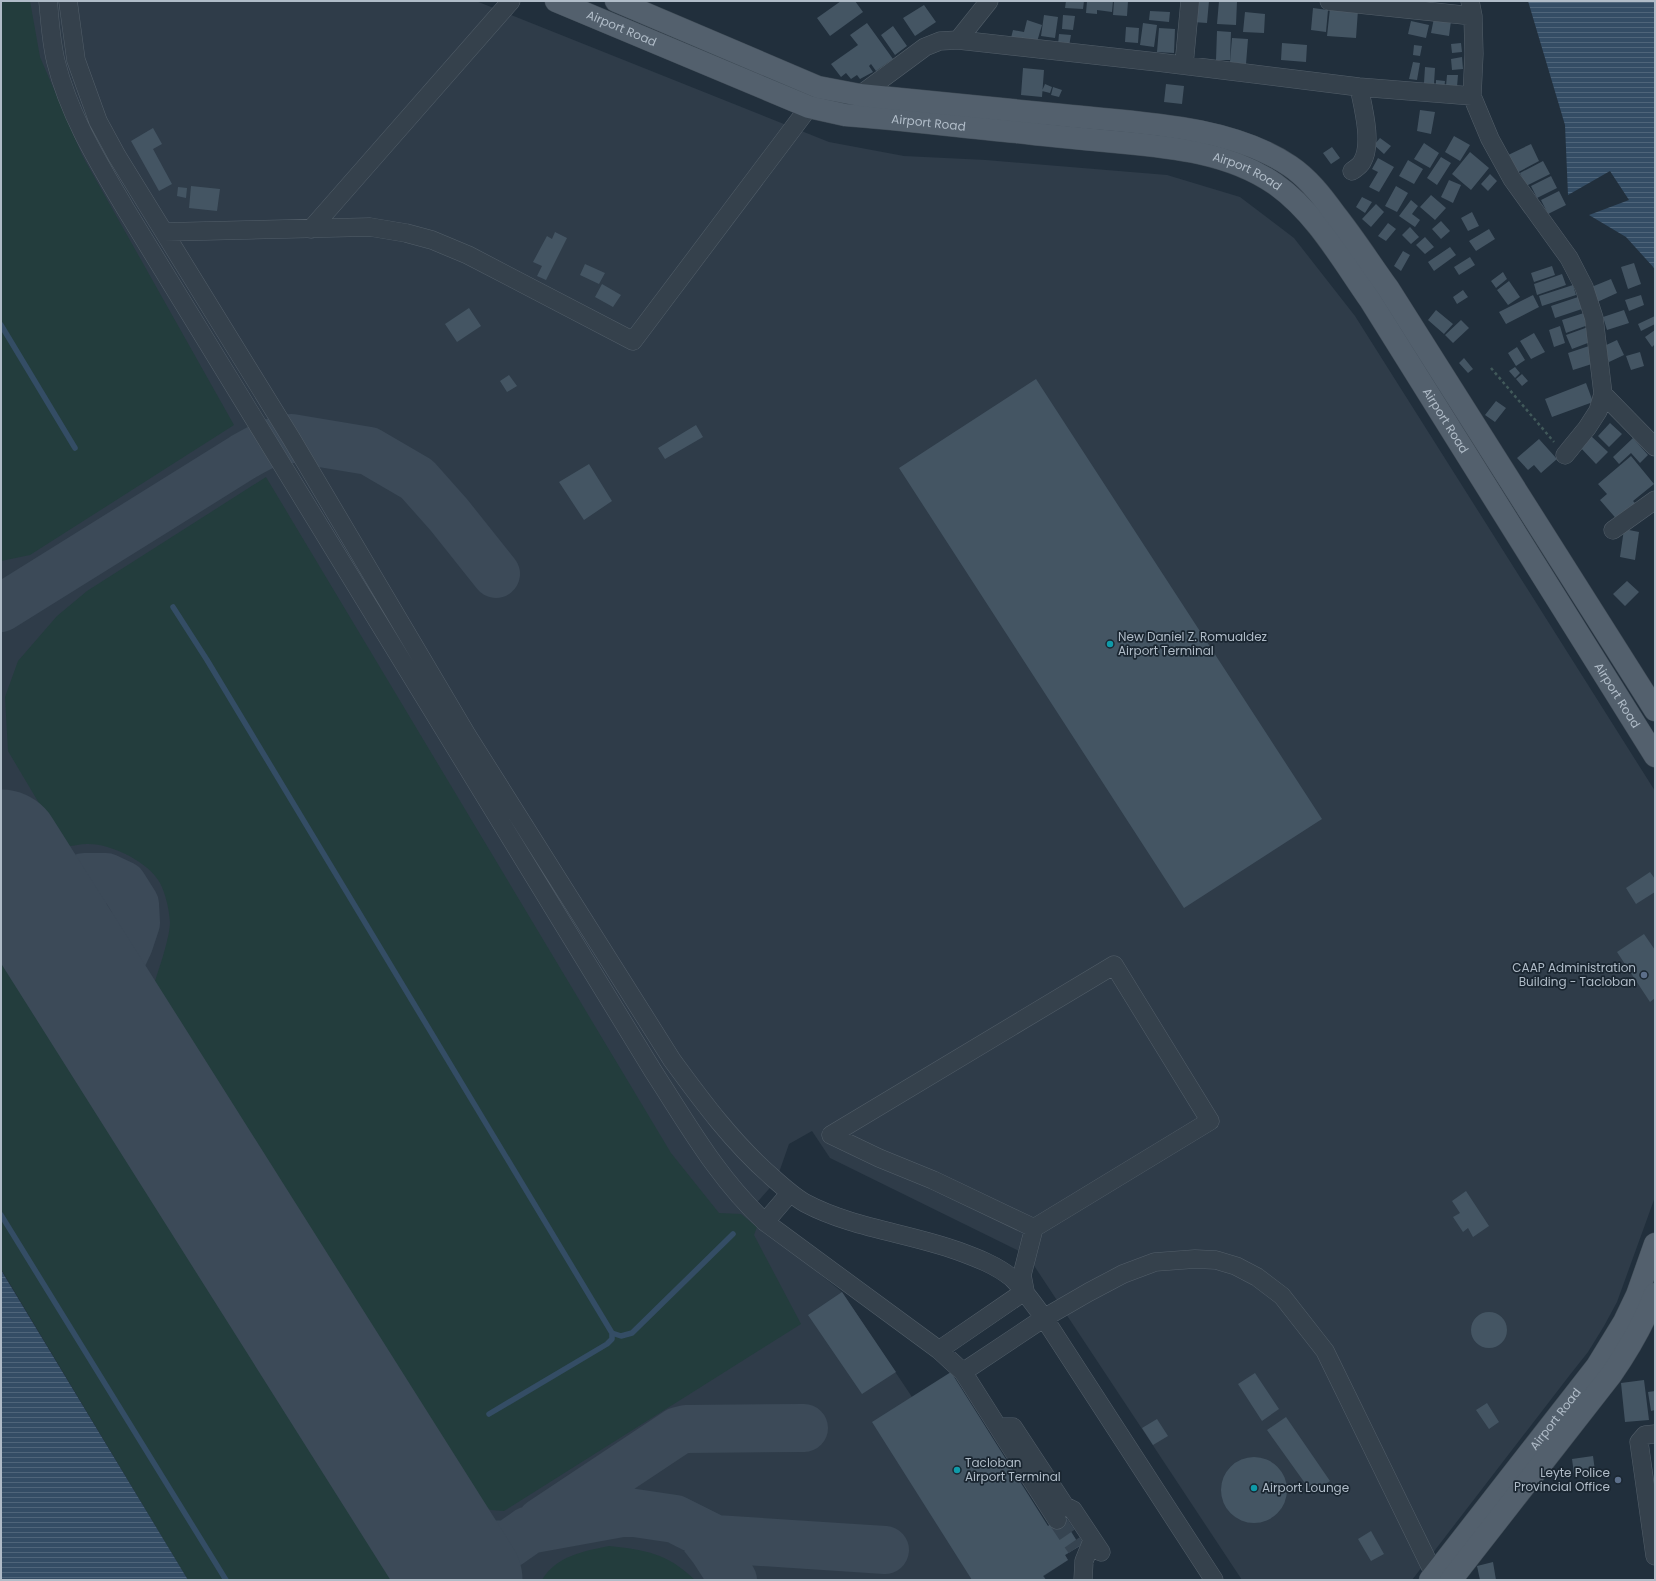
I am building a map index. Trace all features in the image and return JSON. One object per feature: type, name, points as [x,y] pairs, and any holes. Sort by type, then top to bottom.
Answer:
[{"type":"main road","name":"Airport Road","points":[[556,1],[809,107],[845,115],[1155,146],[1208,155],[1232,162],[1254,171],[1275,184],[1298,203],[1331,244],[1370,300],[1655,756]]},
{"type":"main road","name":"Airport Road","points":[[616,1],[818,87],[860,95],[1158,125],[1213,134],[1266,151],[1291,166],[1317,190],[1351,234],[1388,288],[1655,710]]},
{"type":"main road","points":[[859,116],[860,95]]},
{"type":"main road","points":[[1013,132],[1015,111]]},
{"type":"main road","name":"Airport Road","points":[[1438,1579],[1597,1366],[1624,1322],[1637,1295],[1655,1244]]},
{"type":"main road","name":"Airport Road","points":[[1438,1579],[1611,1375],[1640,1329],[1655,1294]]},
{"type":"street","points":[[48,1],[56,61],[70,104],[100,165],[185,307],[460,740],[672,1060],[702,1101],[758,1164],[790,1193],[830,1215],[912,1237],[979,1258],[996,1267],[1011,1278],[1025,1292],[1044,1318],[1214,1580]]},
{"type":"street","points":[[68,1],[76,60],[98,121],[117,156],[291,438],[460,740],[653,1070],[724,1179],[743,1202],[765,1222],[939,1350],[963,1372],[1057,1520]]},
{"type":"street","points":[[310,229],[511,1]]},
{"type":"street","points":[[958,40],[989,1]]},
{"type":"street","points":[[1184,65],[1190,1]]},
{"type":"street","points":[[1329,1],[1471,9],[1474,54],[1472,96],[1490,139],[1512,179],[1569,258],[1584,287],[1594,318],[1604,394],[1598,411],[1587,428],[1565,455]]},
{"type":"street","points":[[860,95],[925,47],[940,40],[958,40],[1184,65],[1359,87],[1472,96]]},
{"type":"street","points":[[1352,171],[1361,164],[1366,148],[1367,133],[1359,87]]},
{"type":"street","points":[[164,232],[370,227],[406,233],[432,240],[468,255],[633,341],[809,107]]},
{"type":"street","points":[[185,307],[203,295]]},
{"type":"street","points":[[1604,394],[1655,446]]},
{"type":"street","points":[[1613,530],[1655,500]]},
{"type":"street","points":[[1025,1292],[1022,1276],[1034,1228],[1210,1121],[1114,965],[831,1135],[879,1158],[934,1180],[1034,1228]]},
{"type":"street","points":[[653,1070],[672,1060]]},
{"type":"street","points":[[765,1222],[790,1193]]},
{"type":"street","points":[[963,1372],[1044,1318],[1123,1274],[1155,1262],[1195,1259],[1216,1260],[1236,1266],[1257,1277],[1282,1296],[1325,1350],[1438,1579]]},
{"type":"street","points":[[939,1350],[1025,1292]]},
{"type":"street","points":[[998,1427],[1013,1427],[1065,1506],[1073,1510],[1096,1547],[1080,1554],[1083,1580]]},
{"type":"street","points":[[1655,1434],[1645,1435],[1639,1442],[1654,1535],[1655,1556]]},
{"type":"path","points":[[1491,368],[1565,455]]},
{"type":"shaded area","points":[[1,1],[476,1],[829,142],[904,156],[986,160],[1167,175],[1240,197],[1294,238],[1355,316],[1655,791],[1655,1197],[1617,1302],[1588,1352],[1412,1580],[1242,1580],[1027,1255],[830,1158],[812,1131],[789,1144],[776,1181],[746,1215],[842,1292],[912,1397],[1048,1526],[1062,1517],[1080,1546],[1065,1555],[1068,1560],[1044,1576],[1046,1580],[198,1580],[1,1249]]},
{"type":"green space","points":[[1,1],[30,1],[40,57],[82,155],[234,425],[30,555],[1,561]]},
{"type":"green space","points":[[266,477],[671,1153],[719,1213],[741,1214],[757,1227],[754,1235],[801,1324],[504,1511],[491,1510],[471,1500],[154,984],[170,928],[167,902],[160,883],[155,875],[138,861],[117,850],[84,844],[65,847],[8,751],[5,697],[18,661],[57,616],[87,591]]},
{"type":"green space","points":[[1,957],[393,1580],[188,1580],[1,1269]]},
{"type":"green space","points":[[609,1546],[634,1549],[655,1554],[675,1564],[695,1580],[542,1580],[555,1565],[563,1560],[590,1550]]},
{"type":"water","points":[[1528,1],[1655,1],[1655,269],[1626,237],[1589,215],[1629,200],[1610,171],[1568,195],[1565,125]]},
{"type":"water","points":[[1,1270],[188,1580],[1,1580]]},
{"type":"building","points":[[841,1],[855,1],[863,12],[830,36],[817,18]]},
{"type":"building","points":[[1066,1],[1084,1],[1083,9],[1065,8]]},
{"type":"building","points":[[1087,1],[1113,1],[1112,12],[1097,10],[1097,14],[1086,13]]},
{"type":"building","points":[[1114,1],[1128,1],[1127,16],[1113,15]]},
{"type":"building","points":[[1194,1],[1209,1],[1207,23],[1193,22]]},
{"type":"building","points":[[1219,1],[1237,1],[1236,25],[1217,24]]},
{"type":"building","points":[[924,5],[936,22],[915,36],[903,18]]},
{"type":"building","points":[[1313,8],[1328,10],[1326,32],[1311,30]]},
{"type":"building","points":[[1330,8],[1358,10],[1356,38],[1327,36]]},
{"type":"building","points":[[1150,11],[1170,12],[1169,22],[1149,20]]},
{"type":"building","points":[[1245,12],[1265,14],[1264,33],[1243,32]]},
{"type":"building","points":[[1044,15],[1058,17],[1055,38],[1041,36]]},
{"type":"building","points":[[1063,15],[1075,16],[1073,30],[1062,29]]},
{"type":"building","points":[[1434,18],[1451,21],[1449,36],[1431,33]]},
{"type":"building","points":[[1027,20],[1042,25],[1036,45],[1011,38],[1013,30],[1024,32]]},
{"type":"building","points":[[1411,21],[1429,25],[1426,38],[1408,34]]},
{"type":"building","points":[[867,23],[893,59],[876,71],[871,64],[869,66],[873,72],[860,79],[857,75],[851,79],[846,73],[841,77],[831,64],[858,45],[850,35]]},
{"type":"building","points":[[1143,23],[1157,25],[1154,47],[1140,45]]},
{"type":"building","points":[[893,26],[907,46],[895,55],[881,35]]},
{"type":"building","points":[[1126,27],[1139,28],[1138,43],[1125,42]]},
{"type":"building","points":[[1159,28],[1175,29],[1174,53],[1157,52]]},
{"type":"building","points":[[1217,31],[1231,32],[1230,60],[1216,60]]},
{"type":"building","points":[[1059,34],[1071,35],[1069,46],[1058,45]]},
{"type":"building","points":[[1232,38],[1248,39],[1246,64],[1230,62]]},
{"type":"building","points":[[1282,43],[1307,45],[1306,62],[1281,60]]},
{"type":"building","points":[[1461,43],[1462,52],[1452,53],[1451,44]]},
{"type":"building","points":[[1414,45],[1422,46],[1420,56],[1413,55]]},
{"type":"building","points":[[1462,57],[1463,69],[1452,70],[1451,59]]},
{"type":"building","points":[[1413,62],[1420,63],[1417,80],[1409,79]]},
{"type":"building","points":[[1425,67],[1435,68],[1434,84],[1424,83]]},
{"type":"building","points":[[1023,68],[1044,70],[1042,97],[1021,95]]},
{"type":"building","points":[[1447,75],[1458,75],[1457,87],[1446,86]]},
{"type":"building","points":[[1436,80],[1445,81],[1444,90],[1436,89]]},
{"type":"building","points":[[1045,84],[1052,87],[1050,93],[1042,91]]},
{"type":"building","points":[[1166,84],[1184,86],[1182,104],[1164,102]]},
{"type":"building","points":[[1053,87],[1062,90],[1059,97],[1051,95]]},
{"type":"building","points":[[1420,110],[1435,112],[1431,134],[1417,131]]},
{"type":"building","points":[[153,128],[162,144],[153,149],[172,184],[159,191],[131,141]]},
{"type":"building","points":[[1454,136],[1470,145],[1460,161],[1445,152]]},
{"type":"building","points":[[1380,138],[1391,146],[1384,154],[1374,145]]},
{"type":"building","points":[[1424,143],[1439,153],[1430,168],[1414,159]]},
{"type":"building","points":[[1531,144],[1539,161],[1513,175],[1504,157]]},
{"type":"building","points":[[1332,147],[1340,158],[1331,164],[1323,153]]},
{"type":"building","points":[[1470,152],[1489,168],[1471,190],[1452,174]]},
{"type":"building","points":[[1441,157],[1451,163],[1437,185],[1427,178]]},
{"type":"building","points":[[1378,158],[1394,167],[1379,192],[1369,187],[1378,172],[1372,169]]},
{"type":"building","points":[[1408,160],[1423,169],[1414,184],[1399,176]]},
{"type":"building","points":[[1543,161],[1550,174],[1526,186],[1520,173]]},
{"type":"building","points":[[1490,174],[1497,181],[1488,191],[1481,184]]},
{"type":"building","points":[[1551,176],[1557,188],[1537,198],[1531,186]]},
{"type":"building","points":[[1449,180],[1461,185],[1453,203],[1441,197]]},
{"type":"building","points":[[191,186],[220,189],[217,211],[189,208]]},
{"type":"building","points":[[1396,186],[1408,193],[1397,212],[1385,206]]},
{"type":"building","points":[[178,187],[187,188],[186,198],[177,196]]},
{"type":"building","points":[[1559,191],[1566,205],[1548,214],[1541,200]]},
{"type":"building","points":[[1431,195],[1446,208],[1435,220],[1420,207]]},
{"type":"building","points":[[1362,197],[1372,202],[1365,213],[1356,207]]},
{"type":"building","points":[[1411,200],[1418,206],[1412,214],[1420,220],[1415,227],[1399,216]]},
{"type":"building","points":[[1376,204],[1384,212],[1371,227],[1362,219]]},
{"type":"building","points":[[1472,212],[1479,226],[1468,231],[1461,218]]},
{"type":"building","points":[[1441,221],[1450,231],[1441,239],[1432,229]]},
{"type":"building","points":[[1388,223],[1396,229],[1386,241],[1378,236]]},
{"type":"building","points":[[1410,227],[1419,237],[1411,244],[1402,235]]},
{"type":"building","points":[[1489,229],[1495,239],[1476,251],[1469,241]]},
{"type":"building","points":[[555,232],[567,238],[546,280],[537,276],[542,266],[533,262],[547,236],[552,239]]},
{"type":"building","points":[[1425,237],[1434,247],[1425,254],[1416,245]]},
{"type":"building","points":[[1450,247],[1456,255],[1434,271],[1428,262]]},
{"type":"building","points":[[1403,251],[1410,255],[1401,271],[1394,266]]},
{"type":"building","points":[[1470,257],[1475,265],[1459,275],[1454,267]]},
{"type":"building","points":[[1634,263],[1641,284],[1628,289],[1621,267]]},
{"type":"building","points":[[585,264],[605,273],[599,284],[580,275]]},
{"type":"building","points":[[1552,266],[1555,275],[1534,282],[1531,273]]},
{"type":"building","points":[[1503,272],[1507,279],[1496,288],[1491,281]]},
{"type":"building","points":[[1562,274],[1566,285],[1537,295],[1534,284]]},
{"type":"building","points":[[1611,279],[1617,293],[1595,303],[1589,288]]},
{"type":"building","points":[[1509,281],[1520,297],[1508,305],[1497,290]]},
{"type":"building","points":[[602,284],[621,295],[613,307],[595,297]]},
{"type":"building","points":[[1573,285],[1576,295],[1542,306],[1539,296]]},
{"type":"building","points":[[1463,290],[1468,297],[1457,304],[1453,297]]},
{"type":"building","points":[[1533,295],[1539,307],[1506,324],[1499,312]]},
{"type":"building","points":[[1641,295],[1644,305],[1629,311],[1625,300]]},
{"type":"building","points":[[1581,296],[1585,308],[1555,318],[1551,306]]},
{"type":"building","points":[[469,308],[481,326],[457,342],[445,324]]},
{"type":"building","points":[[1436,310],[1453,324],[1444,334],[1428,320]]},
{"type":"building","points":[[1624,310],[1629,323],[1607,330],[1603,317]]},
{"type":"building","points":[[1587,312],[1591,324],[1566,333],[1562,320]]},
{"type":"building","points":[[1655,316],[1655,324],[1641,331],[1638,324]]},
{"type":"building","points":[[1461,320],[1469,328],[1453,343],[1445,335]]},
{"type":"building","points":[[1560,326],[1565,343],[1554,347],[1549,330]]},
{"type":"building","points":[[1588,327],[1593,341],[1572,349],[1566,335]]},
{"type":"building","points":[[1655,330],[1655,344],[1652,347],[1645,337]]},
{"type":"building","points":[[1534,333],[1545,352],[1531,359],[1520,341]]},
{"type":"building","points":[[1617,340],[1624,355],[1609,362],[1602,347]]},
{"type":"building","points":[[1589,346],[1595,363],[1573,370],[1568,353]]},
{"type":"building","points":[[1517,347],[1525,360],[1516,366],[1508,353]]},
{"type":"building","points":[[1640,352],[1644,366],[1631,370],[1626,356]]},
{"type":"building","points":[[1464,358],[1473,369],[1468,373],[1459,363]]},
{"type":"building","points":[[1515,367],[1520,373],[1515,378],[1509,371]]},
{"type":"building","points":[[1522,374],[1528,381],[1522,386],[1516,379]]},
{"type":"building","points":[[509,375],[517,386],[507,392],[500,381]]},
{"type":"building","name":"New Daniel Z. Romualdez Airport Terminal","points":[[1036,379],[1322,819],[1184,908],[899,468]]},
{"type":"building","points":[[1586,383],[1593,402],[1552,417],[1545,399]]},
{"type":"building","points":[[1496,401],[1506,408],[1495,422],[1485,415]]},
{"type":"building","points":[[1610,423],[1622,434],[1609,447],[1598,436]]},
{"type":"building","points":[[696,425],[703,437],[665,459],[658,448]]},
{"type":"building","points":[[1590,435],[1608,452],[1596,464],[1579,446]]},
{"type":"building","points":[[1633,438],[1648,455],[1640,463],[1631,453],[1619,464],[1613,457]]},
{"type":"building","points":[[1539,439],[1557,459],[1541,473],[1534,465],[1528,470],[1517,458]]},
{"type":"building","points":[[1631,456],[1654,484],[1633,501],[1639,507],[1620,523],[1600,500],[1607,494],[1598,484]]},
{"type":"building","points":[[589,464],[612,501],[584,520],[559,482]]},
{"type":"building","points":[[1624,529],[1639,532],[1635,560],[1620,557]]},
{"type":"building","points":[[1627,581],[1639,592],[1625,606],[1613,594]]},
{"type":"building","points":[[1650,872],[1655,879],[1655,892],[1636,904],[1626,888]]},
{"type":"building","name":"CAAP Administration Building - Tacloban","points":[[1644,934],[1655,950],[1655,998],[1650,1002],[1617,952]]},
{"type":"building","points":[[1466,1191],[1489,1226],[1473,1237],[1468,1228],[1463,1232],[1453,1217],[1460,1213],[1452,1201]]},
{"type":"building","points":[[842,1292],[896,1372],[862,1394],[808,1315]]},
{"type":"building","points":[[1489,1312],[1499,1315],[1504,1320],[1507,1330],[1504,1340],[1499,1345],[1489,1348],[1479,1345],[1474,1340],[1471,1330],[1474,1320],[1479,1315]]},
{"type":"building","name":"Tacloban Airport Terminal","points":[[951,1372],[1048,1526],[1062,1517],[1080,1546],[1065,1555],[1068,1560],[1043,1576],[1046,1580],[972,1580],[872,1422]]},
{"type":"building","points":[[1255,1373],[1279,1409],[1262,1421],[1238,1384]]},
{"type":"building","points":[[1644,1380],[1649,1420],[1625,1422],[1621,1383]]},
{"type":"building","points":[[1655,1391],[1655,1410],[1651,1411],[1648,1392]]},
{"type":"building","points":[[1487,1403],[1499,1422],[1489,1429],[1476,1410]]},
{"type":"building","points":[[1286,1417],[1330,1481],[1312,1493],[1267,1430]]},
{"type":"building","points":[[1157,1419],[1168,1436],[1153,1445],[1142,1428]]},
{"type":"building","points":[[1593,1456],[1595,1471],[1574,1474],[1572,1459]]},
{"type":"building","name":"Airport Lounge","points":[[1254,1457],[1267,1460],[1277,1467],[1284,1477],[1287,1490],[1284,1503],[1277,1513],[1267,1520],[1254,1523],[1241,1520],[1231,1513],[1224,1503],[1221,1490],[1224,1477],[1231,1467],[1241,1460]]},
{"type":"building","points":[[1371,1531],[1384,1554],[1371,1561],[1358,1539]]},
{"type":"building","points":[[1493,1562],[1496,1580],[1480,1580],[1477,1566]]},
{"type":"waterway","points":[[1,325],[75,448]]},
{"type":"waterway","points":[[173,607],[207,660],[612,1333],[612,1339],[607,1344],[489,1414]]},
{"type":"waterway","points":[[1,1215],[226,1580]]},
{"type":"waterway","points":[[612,1333],[621,1336],[632,1333],[733,1234]]},
{"type":"taxiway","points":[[1,608],[243,457],[272,443],[291,438],[369,451],[417,479],[449,515],[496,574]]},
{"type":"taxiway","points":[[68,955],[57,923],[60,899],[72,884],[84,877],[106,877],[123,885],[135,904],[136,923],[129,944],[110,984],[107,1018]]},
{"type":"taxiway","points":[[541,1522],[678,1431],[686,1429],[804,1428]]},
{"type":"taxiway","points":[[418,1510],[441,1539],[452,1546],[509,1544],[529,1530],[628,1512],[675,1519],[699,1531],[713,1549],[733,1580]]},
{"type":"taxiway","points":[[699,1531],[715,1539],[885,1550]]},
{"type":"runway","points":[[1,850],[462,1580]]},
{"type":"tunnel","points":[[1057,1520],[1076,1548]]},
{"type":"place","name":"New Daniel Z. Romualdez Airport Terminal","points":[[1110,644]]},
{"type":"place","name":"CAAP Administration Building - Tacloban","points":[[1644,975]]},
{"type":"place","name":"Tacloban Airport Terminal","points":[[957,1470]]},
{"type":"place","name":"Leyte Police Provincial Office","points":[[1618,1480]]},
{"type":"place","name":"Airport Lounge","points":[[1254,1488]]}]
